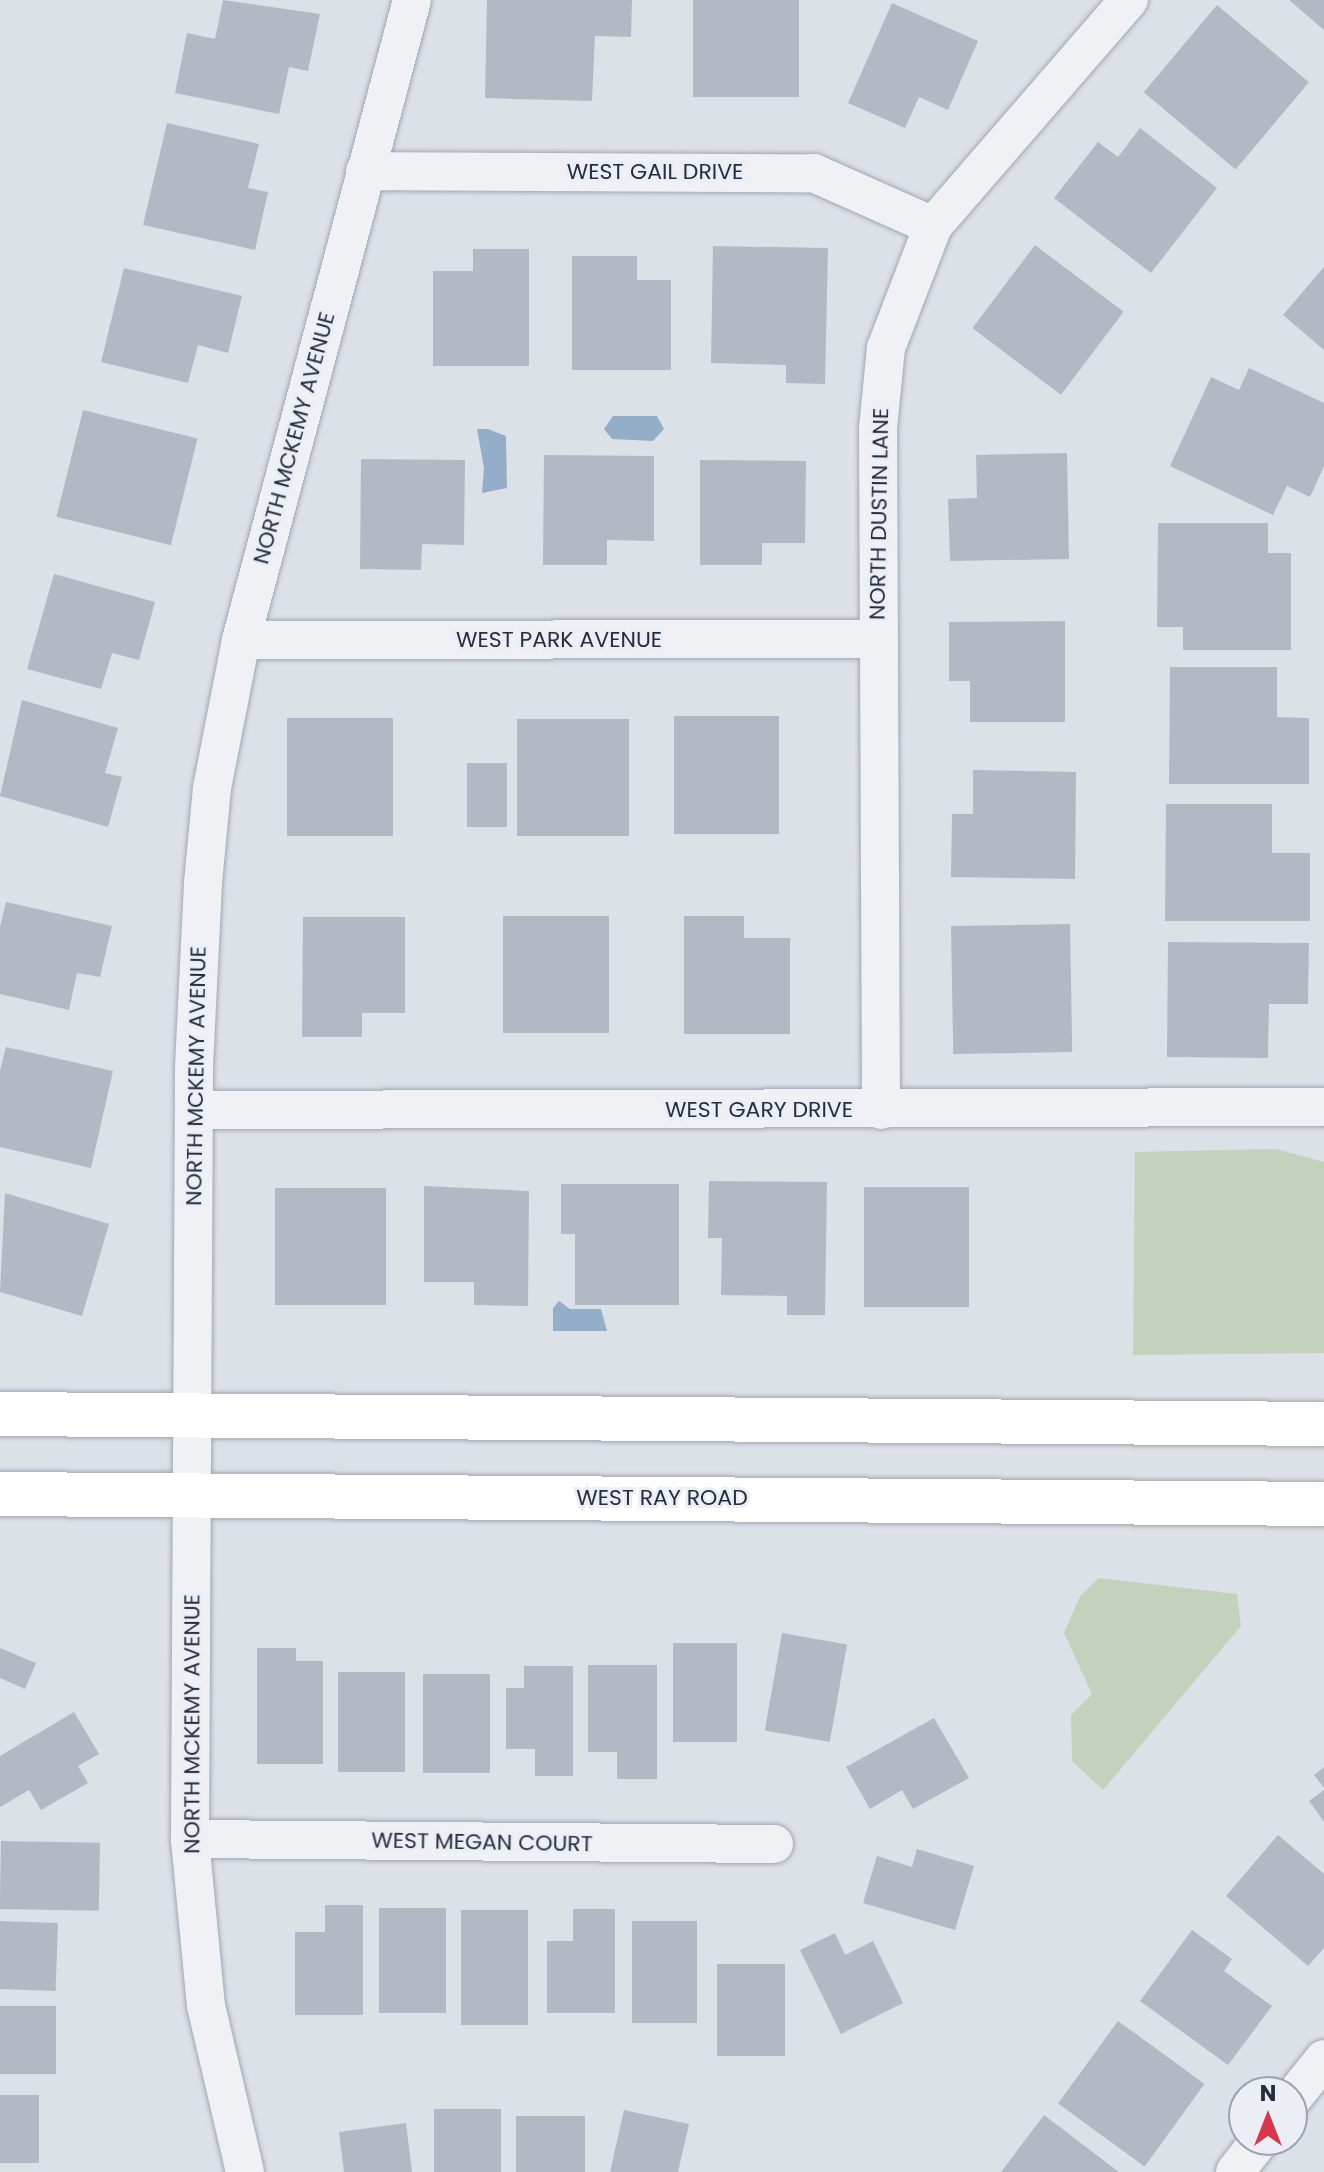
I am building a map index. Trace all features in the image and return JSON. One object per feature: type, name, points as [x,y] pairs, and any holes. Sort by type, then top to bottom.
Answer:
[{"type":"main road","points":[[0,1414],[1324,1424]]},
{"type":"main road","name":"WEST RAY ROAD","points":[[0,1494],[1324,1504]]},
{"type":"street","name":"NORTH MCKEMY AVENUE","points":[[243,2171],[206,2006],[190,1839],[194,1110],[203,883],[212,788],[241,640],[412,0]]},
{"type":"street","name":"NORTH DUSTIN LANE","points":[[881,1110],[878,428],[886,348],[933,226],[1129,0]]},
{"type":"street","name":"WEST GAIL DRIVE","points":[[365,171],[814,173],[933,226]]},
{"type":"street","name":"WEST PARK AVENUE","points":[[241,640],[877,639]]},
{"type":"street","name":"WEST GARY DRIVE","points":[[194,1110],[1324,1107]]},
{"type":"street","name":"WEST MEGAN COURT","points":[[190,1839],[774,1844]]},
{"type":"street","points":[[1308,2079],[1324,2059]]},
{"type":"street","points":[[1235,2172],[1248,2156]]},
{"type":"green space","points":[[1276,1149],[1324,1162],[1324,1353],[1133,1355],[1135,1152]]},
{"type":"green space","points":[[1099,1578],[1237,1594],[1241,1626],[1103,1790],[1072,1761],[1071,1715],[1092,1694],[1064,1633],[1080,1596]]},
{"type":"water","points":[[613,416],[657,416],[664,429],[653,441],[612,439],[604,429]]},
{"type":"water","points":[[477,429],[488,429],[506,436],[507,488],[482,493],[484,468]]},
{"type":"water","points":[[559,1301],[570,1309],[601,1309],[607,1331],[553,1331],[553,1308]]},
{"type":"building","points":[[223,0],[320,14],[308,71],[289,67],[279,114],[175,93],[187,33],[215,39]]},
{"type":"building","points":[[487,0],[632,0],[631,37],[595,36],[592,101],[485,98]]},
{"type":"building","points":[[693,0],[799,0],[799,97],[693,97]]},
{"type":"building","points":[[1289,0],[1324,0],[1324,30]]},
{"type":"building","points":[[892,3],[978,41],[948,110],[919,97],[905,128],[848,103]]},
{"type":"building","points":[[1217,5],[1309,82],[1236,169],[1144,92]]},
{"type":"building","points":[[167,123],[259,144],[248,188],[268,192],[255,250],[143,225]]},
{"type":"building","points":[[1140,128],[1217,188],[1151,273],[1054,198],[1098,142],[1118,157]]},
{"type":"building","points":[[1035,245],[1124,312],[1061,395],[972,328]]},
{"type":"building","points":[[713,246],[828,248],[825,384],[786,383],[786,365],[711,363]]},
{"type":"building","points":[[473,249],[529,249],[529,366],[433,366],[433,271],[473,271]]},
{"type":"building","points":[[572,256],[637,256],[637,280],[671,280],[671,370],[572,370]]},
{"type":"building","points":[[1324,267],[1324,350],[1283,315]]},
{"type":"building","points":[[124,268],[242,296],[228,353],[198,345],[188,383],[101,362]]},
{"type":"building","points":[[1249,368],[1324,403],[1324,466],[1310,497],[1287,486],[1273,515],[1170,466],[1211,377],[1239,390]]},
{"type":"building","points":[[83,410],[197,439],[171,545],[56,517]]},
{"type":"building","points":[[1067,453],[1069,559],[950,561],[948,499],[977,498],[976,455]]},
{"type":"building","points":[[544,455],[654,456],[654,541],[607,540],[607,565],[543,565]]},
{"type":"building","points":[[361,459],[465,460],[464,545],[422,544],[421,570],[360,569]]},
{"type":"building","points":[[700,460],[806,461],[805,543],[762,543],[762,565],[700,565]]},
{"type":"building","points":[[1158,523],[1268,523],[1268,553],[1291,553],[1291,650],[1183,650],[1183,627],[1157,627]]},
{"type":"building","points":[[54,574],[155,602],[139,660],[112,653],[101,689],[27,669]]},
{"type":"building","points":[[1065,621],[1065,722],[970,722],[970,681],[949,681],[949,622]]},
{"type":"building","points":[[1170,667],[1277,667],[1277,717],[1309,718],[1309,784],[1169,784]]},
{"type":"building","points":[[22,700],[118,728],[105,773],[122,777],[108,827],[0,796]]},
{"type":"building","points":[[674,716],[779,716],[779,834],[674,834]]},
{"type":"building","points":[[287,718],[393,718],[393,836],[287,836]]},
{"type":"building","points":[[517,719],[629,719],[629,836],[517,836]]},
{"type":"building","points":[[467,763],[507,763],[507,827],[467,827]]},
{"type":"building","points":[[973,770],[1076,772],[1075,879],[951,877],[952,814],[973,814]]},
{"type":"building","points":[[1166,804],[1272,804],[1272,853],[1310,853],[1310,921],[1165,921]]},
{"type":"building","points":[[6,902],[112,926],[100,977],[77,973],[69,1010],[0,994],[0,927]]},
{"type":"building","points":[[503,916],[609,916],[609,1033],[503,1033]]},
{"type":"building","points":[[684,916],[744,916],[744,938],[790,938],[790,1034],[684,1034]]},
{"type":"building","points":[[303,917],[405,917],[405,1013],[362,1013],[362,1037],[302,1037]]},
{"type":"building","points":[[1070,924],[1072,1052],[953,1054],[951,926]]},
{"type":"building","points":[[1168,942],[1309,943],[1308,1004],[1269,1004],[1268,1058],[1167,1057]]},
{"type":"building","points":[[6,1047],[113,1071],[91,1168],[0,1147],[0,1071]]},
{"type":"building","points":[[709,1181],[827,1182],[825,1315],[787,1315],[787,1296],[721,1295],[722,1238],[708,1238]]},
{"type":"building","points":[[561,1184],[679,1184],[679,1305],[575,1305],[575,1234],[561,1234]]},
{"type":"building","points":[[424,1186],[529,1191],[528,1306],[474,1305],[474,1282],[424,1282]]},
{"type":"building","points":[[864,1187],[969,1187],[969,1307],[864,1307]]},
{"type":"building","points":[[275,1188],[386,1188],[386,1305],[275,1305]]},
{"type":"building","points":[[5,1193],[109,1224],[82,1316],[0,1292]]},
{"type":"building","points":[[782,1633],[847,1644],[830,1742],[765,1730]]},
{"type":"building","points":[[673,1643],[737,1643],[737,1742],[673,1742]]},
{"type":"building","points":[[0,1648],[36,1663],[25,1689],[0,1678]]},
{"type":"building","points":[[257,1648],[296,1648],[296,1661],[323,1661],[323,1764],[257,1764]]},
{"type":"building","points":[[588,1665],[657,1665],[657,1779],[617,1779],[617,1752],[588,1752]]},
{"type":"building","points":[[524,1666],[573,1666],[573,1776],[535,1776],[535,1749],[506,1749],[506,1688],[524,1688]]},
{"type":"building","points":[[338,1672],[405,1672],[405,1772],[338,1772]]},
{"type":"building","points":[[423,1674],[490,1674],[490,1773],[423,1773]]},
{"type":"building","points":[[74,1712],[99,1754],[78,1766],[88,1783],[41,1810],[29,1790],[0,1807],[0,1756]]},
{"type":"building","points":[[934,1718],[969,1778],[913,1809],[902,1790],[870,1809],[846,1767]]},
{"type":"building","points":[[1324,1767],[1324,1788],[1314,1775]]},
{"type":"building","points":[[1324,1790],[1324,1822],[1309,1801]]},
{"type":"building","points":[[1278,1835],[1324,1874],[1324,1948],[1308,1966],[1226,1896]]},
{"type":"building","points":[[1,1841],[100,1843],[99,1911],[0,1909]]},
{"type":"building","points":[[917,1849],[974,1866],[955,1930],[863,1903],[877,1856],[912,1867]]},
{"type":"building","points":[[325,1905],[363,1905],[363,2015],[295,2015],[295,1932],[325,1932]]},
{"type":"building","points":[[379,1908],[446,1908],[446,2013],[379,2013]]},
{"type":"building","points":[[573,1909],[615,1909],[615,2013],[547,2013],[547,1941],[573,1941]]},
{"type":"building","points":[[461,1910],[528,1910],[528,2025],[461,2025]]},
{"type":"building","points":[[0,1921],[58,1923],[56,1991],[0,1989]]},
{"type":"building","points":[[632,1921],[697,1921],[697,2023],[632,2023]]},
{"type":"building","points":[[1192,1930],[1232,1959],[1224,1971],[1272,2006],[1228,2065],[1140,2001]]},
{"type":"building","points":[[835,1933],[845,1955],[873,1941],[903,2003],[841,2034],[800,1950]]},
{"type":"building","points":[[717,1964],[785,1964],[785,2056],[717,2056]]},
{"type":"building","points":[[0,2006],[56,2006],[56,2074],[0,2074]]},
{"type":"building","points":[[1118,2021],[1205,2084],[1145,2166],[1058,2104]]},
{"type":"building","points":[[0,2095],[39,2095],[39,2163],[0,2163]]},
{"type":"building","points":[[434,2109],[501,2109],[501,2172],[434,2172]]},
{"type":"building","points":[[624,2110],[689,2124],[678,2172],[610,2172]]},
{"type":"building","points":[[1044,2115],[1119,2172],[1001,2172]]},
{"type":"building","points":[[516,2116],[585,2116],[585,2172],[516,2172]]},
{"type":"building","points":[[406,2123],[412,2172],[344,2172],[339,2132]]}]
